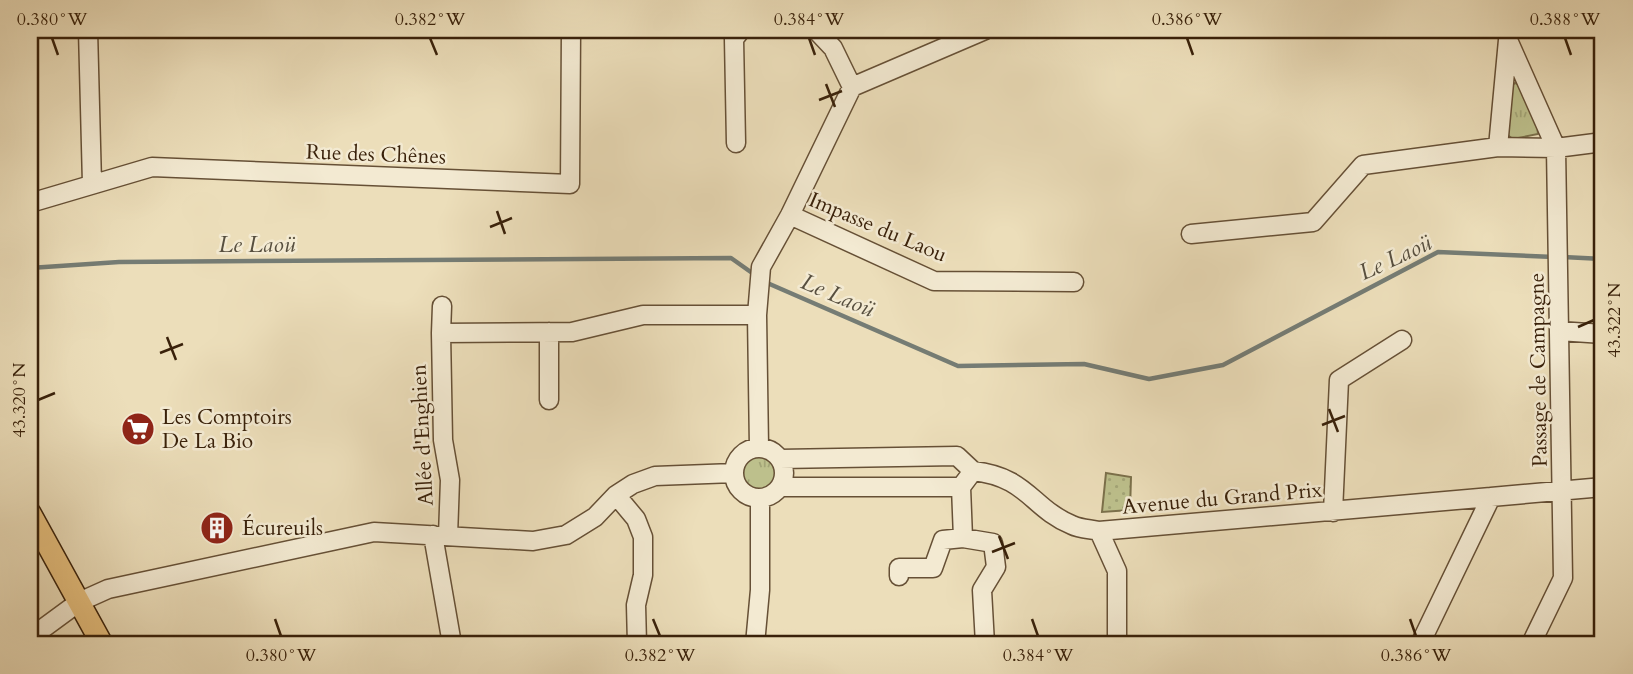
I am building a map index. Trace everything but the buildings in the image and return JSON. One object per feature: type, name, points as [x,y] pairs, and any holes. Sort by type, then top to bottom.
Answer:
[{"type":"main road","points":[[30,513],[102,644]]},
{"type":"street","points":[[88,30],[92,184]]},
{"type":"street","name":"Rue des Chênes","points":[[30,203],[152,167],[570,184],[571,30]]},
{"type":"street","points":[[736,143],[734,39],[741,30]]},
{"type":"street","points":[[816,30],[833,48],[852,86]]},
{"type":"street","points":[[759,448],[757,315],[761,267],[790,215],[852,86],[985,30]]},
{"type":"street","points":[[1498,147],[1508,35]]},
{"type":"street","points":[[1508,35],[1556,148]]},
{"type":"street","points":[[1191,234],[1313,222],[1363,165],[1498,147],[1556,148],[1603,142]]},
{"type":"street","name":"Passage de Campagne","points":[[1531,644],[1563,578],[1560,257],[1556,148]]},
{"type":"street","name":"Impasse du Laou","points":[[790,215],[934,281],[1074,282]]},
{"type":"street","name":"Allée d'Enghien","points":[[442,306],[443,440],[450,480],[441,535],[452,644]]},
{"type":"street","points":[[441,333],[572,332],[643,315],[757,315]]},
{"type":"street","points":[[1559,331],[1603,334]]},
{"type":"street","points":[[549,332],[549,400]]},
{"type":"street","points":[[1332,512],[1339,380],[1402,340]]},
{"type":"street","points":[[780,487],[784,473],[775,453],[759,448],[751,449],[738,458],[734,473],[739,488],[745,494],[760,498],[780,487],[961,487]]},
{"type":"street","name":"Avenue du Grand Prix","points":[[780,460],[957,456],[973,471],[992,473],[1017,484],[1072,525],[1099,531],[1603,487]]},
{"type":"street","points":[[963,538],[961,487],[973,471]]},
{"type":"street","points":[[30,638],[79,602],[107,590],[374,532],[533,541],[566,535],[595,517],[616,495],[655,475],[734,473]]},
{"type":"street","points":[[616,495],[636,519],[643,537],[643,576],[636,606],[637,644]]},
{"type":"street","points":[[1420,644],[1491,497]]},
{"type":"street","points":[[755,644],[760,590],[760,498]]},
{"type":"street","points":[[1099,531],[1117,571],[1117,644]]},
{"type":"street","points":[[898,576],[899,568],[933,568],[943,540],[963,538],[993,543],[996,567],[982,590],[985,644]]},
{"type":"green space","points":[[1515,83],[1521,85],[1539,128],[1538,134],[1513,139],[1506,134],[1510,87]]},
{"type":"green space","points":[[759,456],[771,462],[777,474],[771,486],[759,492],[747,486],[741,474],[747,462]]},
{"type":"green space","points":[[1106,473],[1131,477],[1130,510],[1102,512]]},
{"type":"waterway","name":"Le Laoü","points":[[765,282],[958,366],[1084,364],[1149,379],[1223,365],[1438,252],[1554,257]]},
{"type":"waterway","name":"Le Laoü","points":[[1563,257],[1603,259]]},
{"type":"waterway","name":"Le Laoü","points":[[30,268],[119,262],[731,258],[755,275]]},
{"type":"place","name":"Les Comptoirs De La Bio","points":[[138,429]]},
{"type":"place","name":"Écureuils","points":[[217,528]]}]
